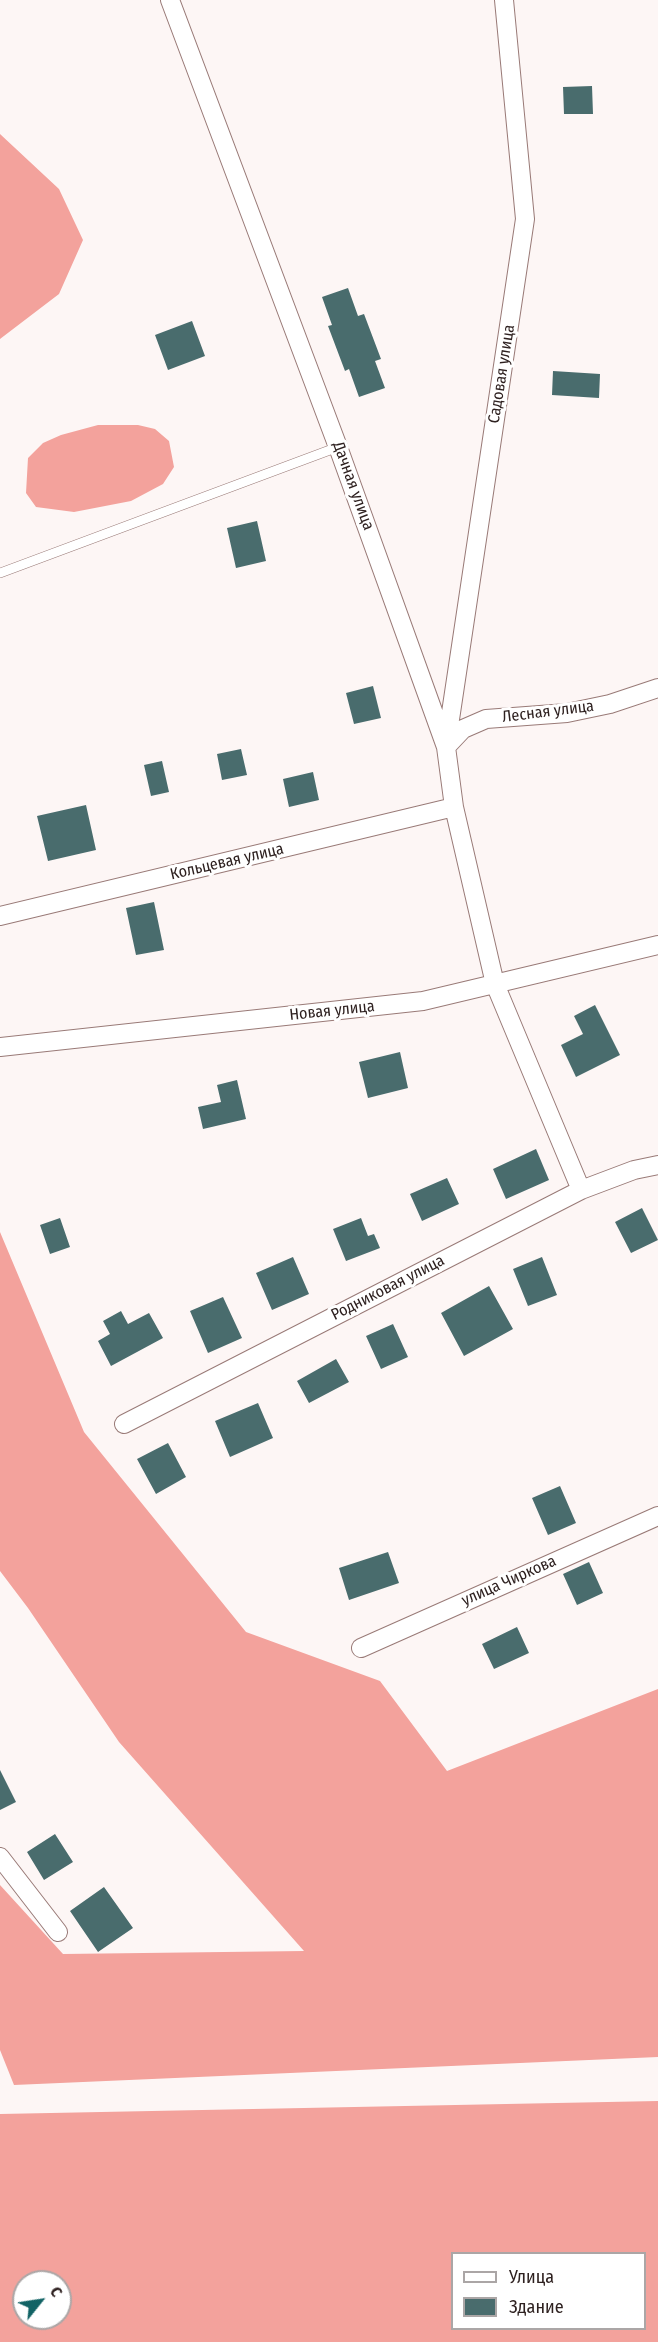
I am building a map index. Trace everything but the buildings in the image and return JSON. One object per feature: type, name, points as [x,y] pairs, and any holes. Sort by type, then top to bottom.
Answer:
[{"type":"street","name":"Дачная улица","points":[[170,0],[338,447],[446,747],[454,807],[495,984],[581,1190]]},
{"type":"street","name":"Садовая улица","points":[[446,747],[525,219],[504,0]]},
{"type":"street","name":"Лесная улица","points":[[446,747],[463,729],[486,719],[567,713],[610,704],[658,688]]},
{"type":"street","name":"Кольцевая улица","points":[[0,916],[454,807]]},
{"type":"street","name":"Новая улица","points":[[0,1047],[423,1001],[658,945]]},
{"type":"street","name":"Родниковая улица","points":[[123,1424],[581,1190],[634,1170],[658,1165]]},
{"type":"street","name":"улица Чиркова","points":[[361,1648],[658,1516]]},
{"type":"street","points":[[0,1857],[58,1932]]},
{"type":"lane","points":[[0,573],[338,447]]},
{"type":"shaded area","points":[[0,134],[59,189],[83,240],[59,294],[0,339]]},
{"type":"shaded area","points":[[98,425],[138,425],[155,429],[169,441],[174,467],[163,484],[131,501],[74,512],[36,507],[26,493],[28,458],[43,443],[61,435]]},
{"type":"shaded area","points":[[0,1232],[84,1432],[246,1632],[380,1681],[447,1771],[658,1689],[658,2057],[14,2085],[0,2050],[0,1885],[63,1954],[304,1951],[119,1742],[28,1608],[0,1571]]},
{"type":"shaded area","points":[[658,2101],[658,2342],[0,2342],[0,2114]]}]
